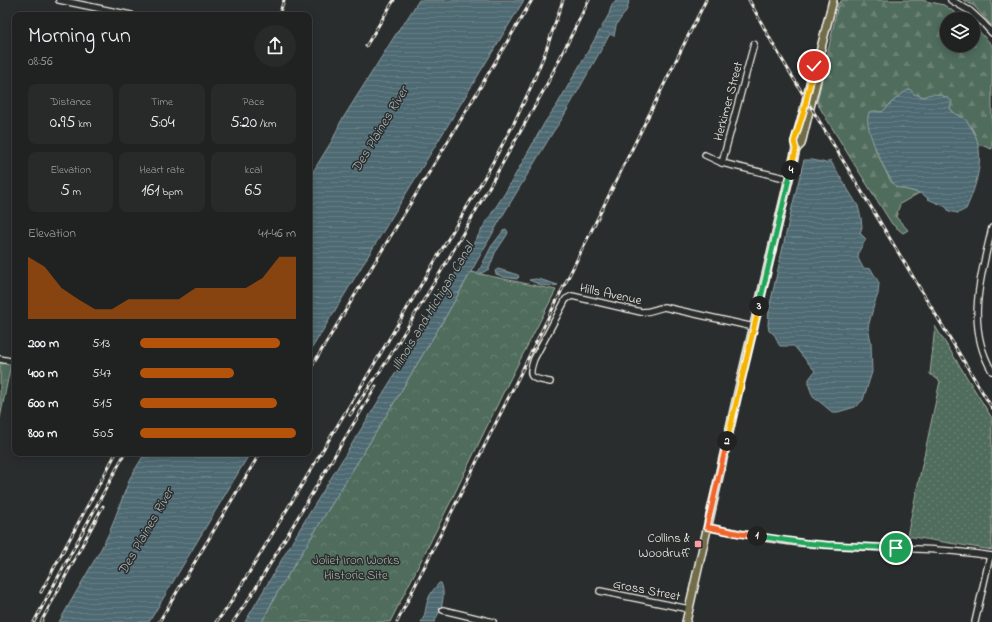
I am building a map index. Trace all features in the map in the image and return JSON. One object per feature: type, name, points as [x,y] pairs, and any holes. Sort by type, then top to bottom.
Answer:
[{"type":"main road","points":[[686,622],[796,149],[794,142],[804,110],[814,66],[818,60],[833,0]]},
{"type":"street","points":[[59,0],[117,12]]},
{"type":"street","points":[[951,0],[970,11],[992,33]]},
{"type":"street","name":"Herkimer Street","points":[[722,163],[754,44]]},
{"type":"street","points":[[705,155],[722,163],[789,178]]},
{"type":"street","points":[[992,228],[979,283],[976,312],[980,340],[984,354],[992,371]]},
{"type":"street","name":"Hills Avenue","points":[[550,382],[533,377],[530,372],[531,367],[568,297],[572,296],[641,312],[650,312],[664,307],[754,327]]},
{"type":"street","points":[[0,359],[12,361]]},
{"type":"street","points":[[707,527],[741,534],[805,543],[967,552],[991,556],[975,622]]},
{"type":"street","name":"Gross Street","points":[[600,591],[689,609]]},
{"type":"street","points":[[443,610],[493,622]]},
{"type":"green space","points":[[842,0],[921,0],[944,5],[954,12],[940,12],[940,52],[980,52],[980,32],[992,45],[992,149],[978,144],[968,122],[950,108],[948,98],[936,94],[924,97],[903,93],[882,112],[874,111],[870,131],[876,151],[891,182],[903,189],[919,193],[900,204],[896,217],[908,230],[903,233],[892,224],[817,103],[838,4]]},
{"type":"green space","points":[[963,0],[992,0],[992,26],[980,12],[974,6]]},
{"type":"green space","name":"Joliet Iron Works Historic Site","points":[[471,272],[556,290],[502,395],[390,622],[262,622],[277,593],[389,411]]},
{"type":"green space","points":[[935,326],[992,418],[992,550],[907,536],[940,381],[930,374]]},
{"type":"green space","points":[[0,362],[11,364],[0,418]]},
{"type":"water","name":"Des Plaines River","points":[[419,0],[524,0],[312,348],[312,174],[333,139],[340,123]]},
{"type":"water","points":[[618,0],[629,0],[626,11],[616,26],[614,36],[610,34],[562,119],[503,215],[446,316],[277,593],[262,622],[245,622],[301,527],[505,193],[545,122],[557,105],[603,25],[612,4]]},
{"type":"water","points":[[910,89],[914,94],[924,97],[931,94],[938,94],[952,101],[950,108],[954,113],[969,123],[975,135],[979,146],[980,156],[977,179],[966,209],[958,213],[949,211],[946,207],[928,199],[924,195],[896,187],[875,148],[869,131],[869,112],[882,112]]},
{"type":"water","points":[[804,160],[813,160],[826,163],[830,160],[858,206],[862,227],[860,233],[866,239],[859,251],[858,258],[863,268],[871,269],[879,283],[878,294],[868,327],[871,342],[872,372],[863,400],[855,407],[838,412],[832,412],[813,397],[809,386],[809,379],[815,371],[794,346],[780,346],[775,336],[769,331],[768,325],[769,309]]},
{"type":"water","points":[[506,229],[508,232],[507,235],[495,253],[489,269],[478,275],[477,274],[491,247]]},
{"type":"water","points":[[498,269],[518,275],[519,277],[517,279],[496,274],[495,271]]},
{"type":"water","points":[[536,279],[558,285],[541,285],[529,280]]},
{"type":"water","name":"Des Plaines River","points":[[143,456],[248,456],[149,622],[59,622],[110,531],[130,478]]},
{"type":"water","points":[[439,583],[441,583],[442,586],[443,598],[435,622],[421,622],[424,617],[429,597]]},
{"type":"railway","points":[[280,12],[284,0]]},
{"type":"railway","points":[[366,46],[394,0]]},
{"type":"railway","points":[[312,366],[532,0]]},
{"type":"railway","points":[[216,622],[226,610],[247,576],[487,173],[514,123],[530,89],[545,53],[563,0]]},
{"type":"railway","points":[[350,415],[387,361],[449,258],[545,88],[589,0]]},
{"type":"railway","points":[[397,622],[706,0]]},
{"type":"railway","points":[[749,0],[774,46],[992,408]]},
{"type":"railway","points":[[233,622],[254,591],[376,386]]},
{"type":"railway","points":[[41,592],[114,456]]},
{"type":"railway","points":[[34,622],[123,456]]},
{"type":"railway","points":[[159,622],[258,456]]},
{"type":"railway","points":[[41,622],[103,506]]},
{"type":"place","name":"Collins & Woodruff","points":[[698,544]]},
{"type":"route","points":[[814,66],[804,110],[794,142],[796,149],[707,527],[741,534],[805,543],[896,548]]},
{"type":"water label","name":"Illinois and Michigan Canal","points":[[432,306]]}]
